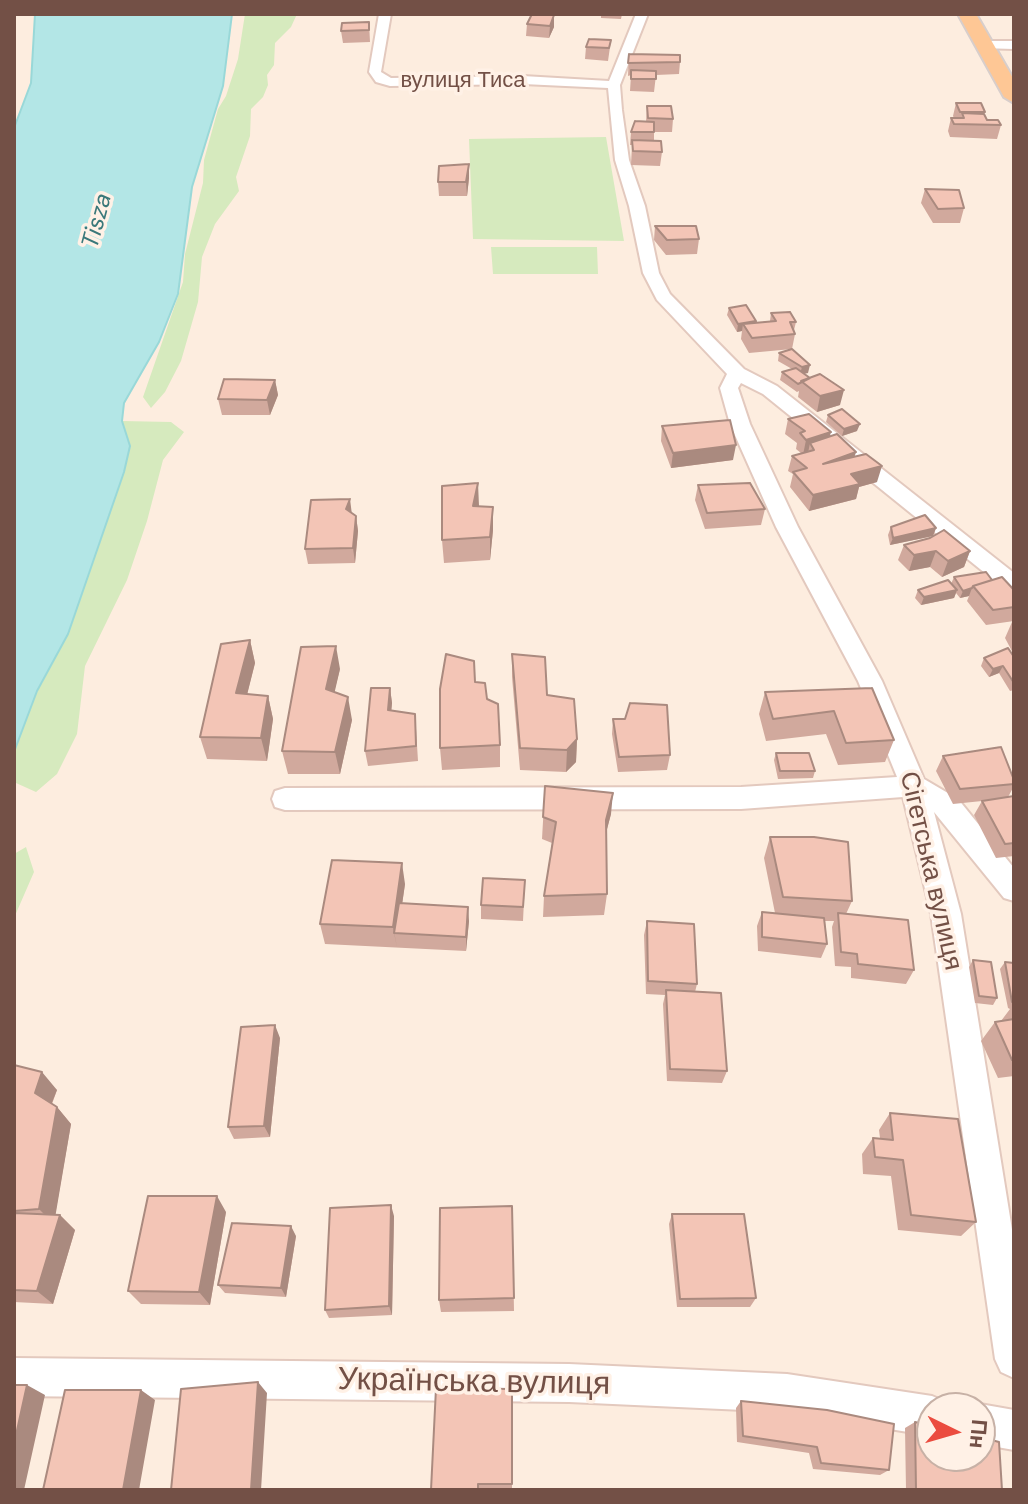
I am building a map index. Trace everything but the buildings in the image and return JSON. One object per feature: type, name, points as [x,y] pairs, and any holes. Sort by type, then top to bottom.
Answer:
[{"type":"main road","points":[[967,14],[1014,97]]},
{"type":"street","name":"вулиця Тиса","points":[[385,14],[375,72],[380,79],[390,82],[523,80],[614,85]]},
{"type":"street","points":[[642,14],[614,85],[622,160],[637,206],[651,273],[663,296],[737,373],[770,390],[1014,585]]},
{"type":"street","points":[[984,45],[1014,45]]},
{"type":"street","name":"Сігетська вулиця","points":[[737,373],[729,388],[740,424],[787,527],[870,681],[914,786],[946,914],[1014,1359]]},
{"type":"street","points":[[285,799],[741,798],[914,786],[948,807],[1014,889]]},
{"type":"street","name":"Українська вулиця","points":[[14,1377],[569,1383],[787,1393],[916,1413]]},
{"type":"green space","points":[[245,14],[297,14],[291,27],[275,43],[274,65],[267,75],[268,85],[263,97],[251,109],[250,136],[236,177],[239,191],[215,224],[202,257],[198,302],[181,361],[165,392],[151,408],[143,397],[183,282],[185,254],[203,183],[204,160],[218,109],[226,96],[238,59]]},
{"type":"green space","points":[[606,137],[624,241],[473,239],[469,139]]},
{"type":"green space","points":[[491,247],[597,247],[598,274],[493,274]]},
{"type":"green space","points":[[122,421],[171,422],[184,432],[163,460],[127,580],[85,666],[77,734],[57,774],[36,792],[16,783],[14,752],[37,692],[68,634],[124,472],[130,445]]},
{"type":"green space","points":[[26,847],[34,872],[14,918],[14,854]]},
{"type":"water","name":"Tisza","points":[[35,14],[232,14],[223,86],[192,187],[178,294],[159,342],[124,403],[122,421],[130,446],[124,472],[68,634],[37,691],[14,752],[14,128],[31,83]]}]
